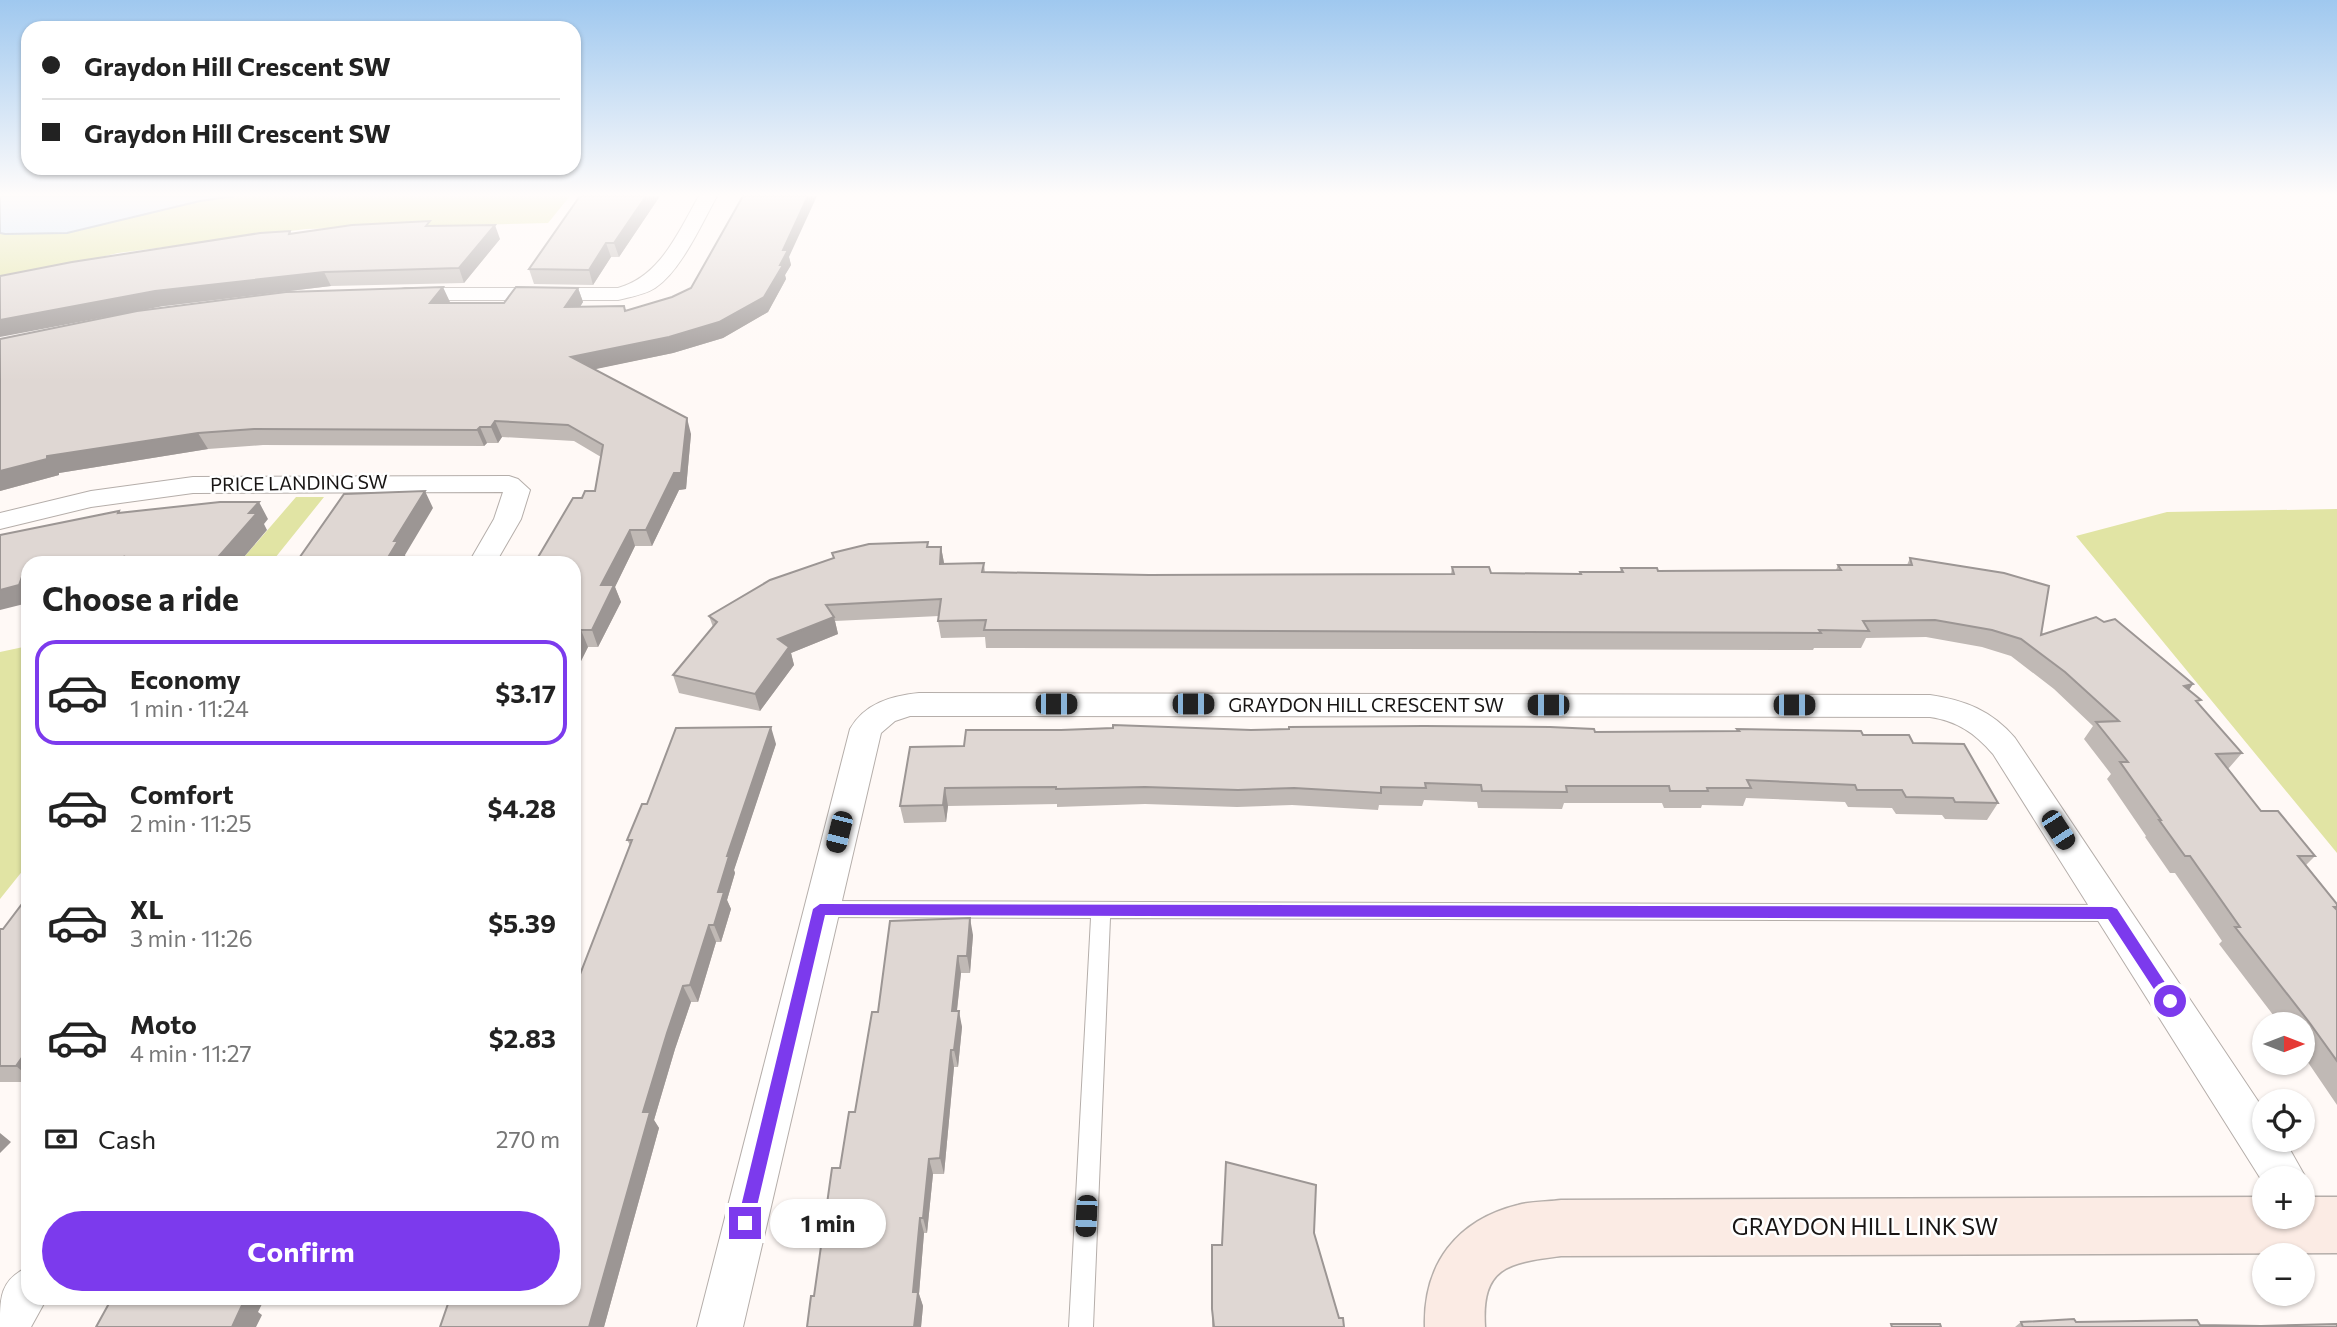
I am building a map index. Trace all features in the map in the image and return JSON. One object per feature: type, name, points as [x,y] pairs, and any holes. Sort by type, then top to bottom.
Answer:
[{"type":"street","points":[[385,294],[618,294],[652,282],[670,258]]},
{"type":"street","name":"PRICE LANDING SW","points":[[0,521],[91,499],[192,485],[509,484],[517,490],[516,503],[486,556]]},
{"type":"street","name":"GRAYDON HILL CRESCENT SW","points":[[720,1327],[866,729],[879,714],[895,706],[1916,706],[1953,709],[1973,716],[1989,728],[2011,757],[2277,1166]]},
{"type":"street","name":"GRAYDON HILL LINK SW","points":[[1455,1327],[1453,1311],[1461,1275],[1484,1249],[1516,1234],[1527,1232],[1561,1228],[2319,1219]]},
{"type":"street","points":[[5,1327],[21,1301]]},
{"type":"lane","points":[[820,909],[1101,912],[2112,913]]},
{"type":"lane","points":[[1081,1327],[1101,912]]},
{"type":"green space","points":[[0,258],[97,258],[0,281]]},
{"type":"green space","points":[[296,497],[324,497],[277,556],[245,556]]},
{"type":"green space","points":[[2337,509],[2337,853],[2076,536],[2167,512]]},
{"type":"green space","points":[[21,648],[21,873],[0,899],[0,652]]},
{"type":"building","points":[[98,258],[467,258],[459,268],[324,272],[155,291],[0,320],[0,276]]},
{"type":"building","points":[[537,258],[597,258],[589,270],[529,269]]},
{"type":"building","points":[[708,258],[784,258],[780,265],[783,265],[764,297],[719,322],[669,337],[571,357],[687,418],[681,473],[674,473],[646,530],[630,530],[601,585],[614,585],[592,630],[581,630],[581,556],[539,556],[573,498],[582,498],[585,491],[595,491],[603,445],[568,425],[495,421],[491,427],[480,427],[477,430],[254,429],[198,433],[47,456],[47,459],[0,471],[0,339],[137,311],[286,292],[443,287],[430,303],[504,303],[516,287],[578,288],[565,307],[624,306],[625,311],[672,297],[691,288]]},
{"type":"building","points":[[425,491],[394,541],[398,541],[389,556],[301,556],[344,494]]},
{"type":"building","points":[[220,502],[259,502],[249,513],[257,513],[219,556],[21,556],[19,585],[0,590],[0,535],[119,511],[118,513]]},
{"type":"building","points":[[928,542],[927,547],[941,547],[940,564],[984,563],[982,572],[1149,575],[1454,574],[1452,567],[1489,567],[1491,573],[1581,574],[1580,572],[1623,572],[1621,568],[1657,568],[1658,571],[1841,570],[1838,565],[1912,565],[1910,558],[2004,573],[2049,586],[2041,635],[2096,617],[2104,622],[2115,619],[2193,684],[2184,686],[2201,700],[2196,701],[2242,753],[2216,754],[2261,811],[2278,811],[2315,856],[2298,856],[2337,904],[2337,907],[2334,907],[2337,910],[2337,1061],[2315,1030],[2315,1012],[2301,1012],[2235,927],[2240,927],[2190,856],[2185,856],[2159,820],[2120,762],[2128,762],[2096,722],[2119,721],[2065,672],[2021,639],[1992,630],[1935,620],[1863,621],[1869,631],[1819,630],[1821,633],[984,630],[986,620],[938,621],[941,599],[826,605],[834,617],[778,639],[789,647],[755,694],[673,675],[717,622],[709,616],[770,580],[834,558],[832,553],[869,544]]},
{"type":"building","points":[[1113,725],[1251,730],[1289,727],[1424,726],[1550,727],[1594,729],[1595,732],[1739,731],[1737,729],[1861,731],[1863,735],[1909,735],[1913,743],[1964,744],[1998,803],[1906,797],[1902,790],[1857,790],[1855,785],[1747,780],[1751,788],[1707,788],[1708,791],[1670,791],[1669,786],[1566,786],[1567,792],[1482,791],[1481,785],[1425,783],[1426,788],[1381,787],[1381,793],[1294,788],[945,788],[943,805],[900,806],[910,747],[964,746],[966,730],[1061,730],[1113,728]]},
{"type":"building","points":[[771,727],[727,856],[718,892],[724,892],[714,925],[709,925],[690,985],[683,986],[643,1112],[650,1112],[589,1327],[440,1327],[448,1305],[581,1305],[581,972],[632,840],[627,840],[642,804],[647,804],[676,728]]},
{"type":"building","points":[[21,905],[21,1059],[16,1066],[0,1066],[0,929],[3,929]]},
{"type":"building","points":[[970,918],[967,956],[958,956],[952,1011],[959,1011],[954,1050],[951,1050],[940,1158],[929,1159],[923,1218],[920,1218],[913,1292],[918,1292],[914,1327],[807,1327],[832,1168],[840,1168],[849,1112],[855,1112],[872,1012],[878,1012],[890,921]]},
{"type":"building","points":[[1226,1162],[1316,1185],[1314,1233],[1344,1327],[1214,1327],[1212,1245],[1222,1245]]},
{"type":"building","points":[[108,1305],[242,1305],[232,1327],[96,1327]]},
{"type":"building","points":[[2074,1319],[2076,1322],[2197,1320],[2200,1325],[2337,1324],[2337,1327],[2023,1327],[2021,1322]]},
{"type":"building","points":[[1891,1324],[1940,1324],[1941,1327],[1892,1327]]},
{"type":"route","points":[[745,1223],[820,909],[1101,912],[2112,913],[2170,1001]]}]
